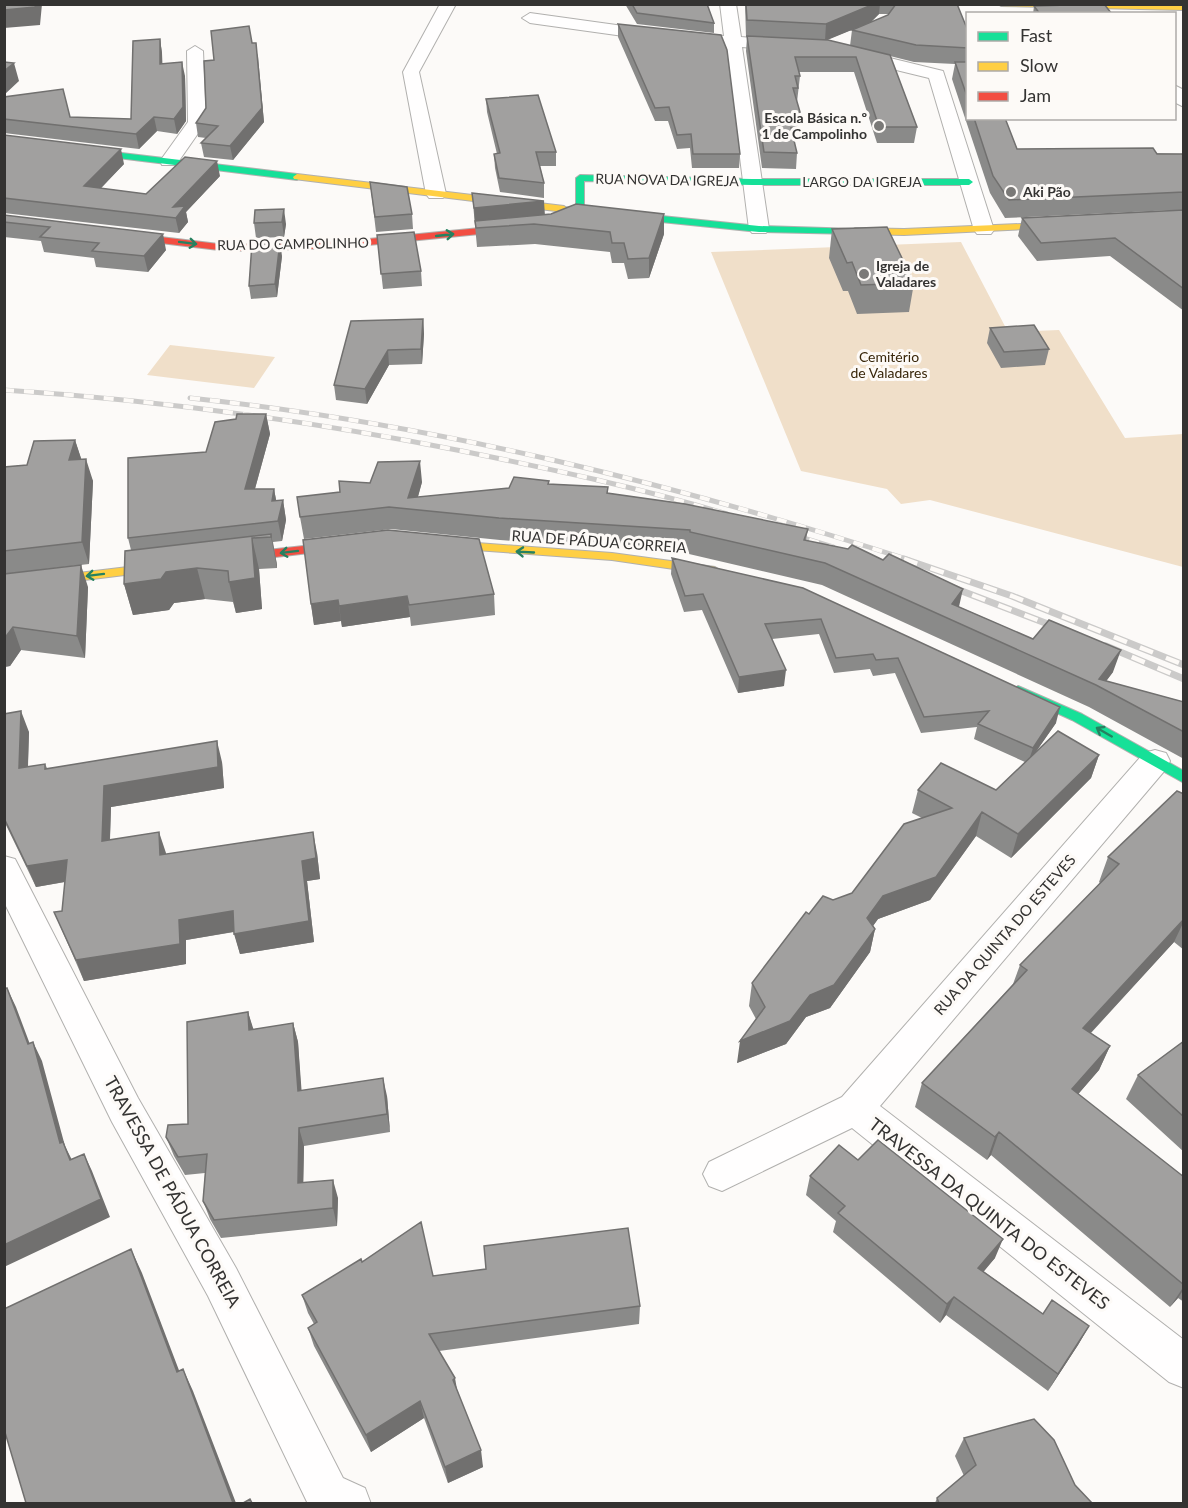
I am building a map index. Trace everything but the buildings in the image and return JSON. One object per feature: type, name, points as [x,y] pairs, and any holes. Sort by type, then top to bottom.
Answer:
[{"type":"main road","points":[[1000,4],[1184,7]]},
{"type":"main road","points":[[1142,4],[1184,7]]},
{"type":"main road","points":[[4,141],[579,212],[759,229],[835,232],[984,230],[1078,224]]},
{"type":"main road","name":"RUA NOVA DA IGREJA","points":[[579,212],[580,178],[752,182]]},
{"type":"main road","name":"LARGO DA IGREJA","points":[[752,182],[969,182]]},
{"type":"main road","name":"RUA DO CAMPOLINHO","points":[[102,233],[227,248],[338,246],[551,224],[579,212]]},
{"type":"main road","points":[[219,560],[359,543]]},
{"type":"main road","name":"RUA DE PÁDUA CORREIA","points":[[424,543],[500,551],[679,562],[734,576]]},
{"type":"main road","points":[[4,586],[183,564]]},
{"type":"main road","points":[[1005,684],[1077,717],[1184,778]]},
{"type":"street","points":[[436,194],[411,72],[448,4]]},
{"type":"street","name":"RUA NOVA DA IGREJA","points":[[728,4],[752,182]]},
{"type":"street","points":[[530,18],[645,34],[733,43],[804,46]]},
{"type":"street","points":[[838,50],[937,75],[984,230]]},
{"type":"street","points":[[169,161],[197,122],[195,51]]},
{"type":"street","points":[[752,182],[759,229]]},
{"type":"street","name":"RUA DA QUINTA DO ESTEVES","points":[[855,1108],[1155,762]]},
{"type":"street","name":"TRAVESSA DE PÁDUA CORREIA","points":[[4,868],[125,1110],[222,1282],[327,1494],[349,1503]]},
{"type":"street","name":"TRAVESSA DA QUINTA DO ESTEVES","points":[[722,1174],[855,1108],[1184,1367]]},
{"type":"green space","name":"Cemitério de Valadares","points":[[961,242],[1008,332],[1059,330],[1125,438],[1183,434],[1183,567],[930,500],[901,504],[887,489],[801,471],[711,252]]},
{"type":"green space","points":[[170,345],[275,357],[254,388],[147,375]]},
{"type":"railway","points":[[4,390],[177,406],[348,430],[562,472],[727,514]]},
{"type":"railway","points":[[190,398],[282,409],[373,424],[554,460],[732,506],[909,560]]},
{"type":"railway","points":[[790,534],[833,547]]},
{"type":"railway","points":[[904,559],[1012,596],[1184,665]]},
{"type":"railway","points":[[946,585],[1061,629]]},
{"type":"railway","points":[[1106,646],[1184,679]]},
{"type":"traffic: fast","points":[[4,141],[297,177]]},
{"type":"traffic: fast","points":[[563,219],[580,212],[580,178],[752,182],[969,182]]},
{"type":"traffic: fast","points":[[564,209],[759,229],[855,231]]},
{"type":"traffic: fast","points":[[1018,690],[1077,717],[1184,778]]},
{"type":"traffic: slow","points":[[1001,4],[1184,8]]},
{"type":"traffic: slow","points":[[297,177],[564,209]]},
{"type":"traffic: slow","points":[[855,231],[904,232],[1065,225]]},
{"type":"traffic: slow","points":[[438,544],[612,556],[715,571]]},
{"type":"traffic: slow","points":[[4,586],[169,566]]},
{"type":"traffic: jam","points":[[119,235],[227,248],[338,245],[551,224],[563,219]]},
{"type":"traffic: jam","points":[[232,558],[348,545]]},
{"type":"place","name":"Escola Básica n.º 1 de Campolinho","points":[[879,126]]},
{"type":"place","name":"Aki Pão","points":[[1011,192]]},
{"type":"place","name":"Igreja de Valadares","points":[[864,274]]}]
